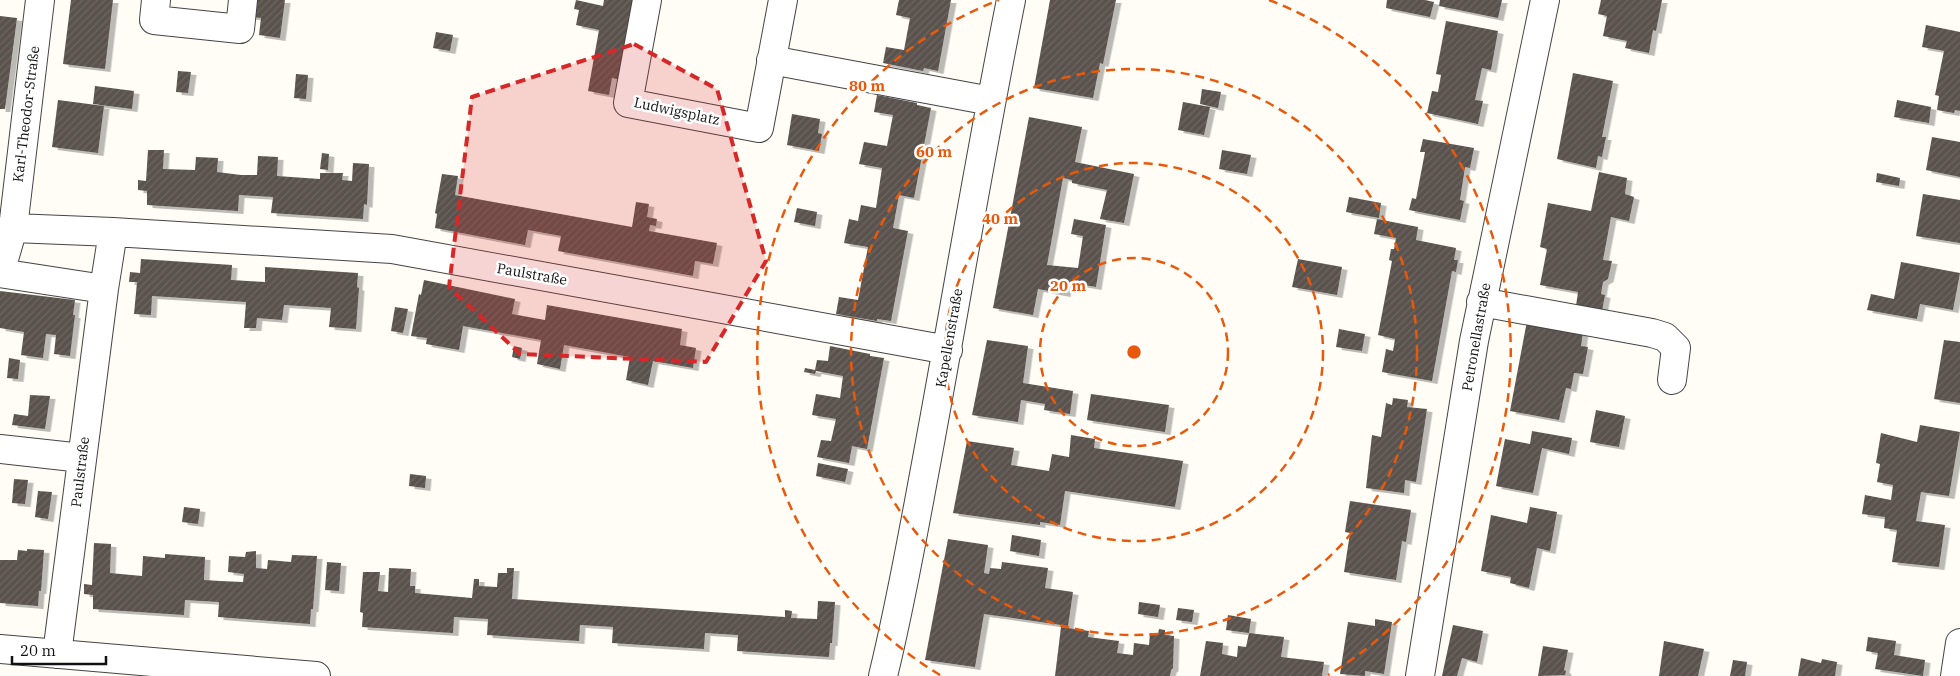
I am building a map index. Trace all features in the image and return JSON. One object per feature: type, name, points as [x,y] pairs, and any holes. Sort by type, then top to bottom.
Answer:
[{"type":"street","name":"Karl-Theodor-Straße","points":[[13,228],[40,0]]},
{"type":"street","points":[[156,0],[154,20],[240,29],[243,0]]},
{"type":"street","name":"Ludwigsplatz","points":[[647,0],[628,103],[759,128],[783,0]]},
{"type":"street","name":"Kapellenstraße","points":[[884,676],[896,624],[948,350],[991,101],[1011,0]]},
{"type":"street","name":"Petronellastraße","points":[[1420,676],[1481,302],[1545,0]]},
{"type":"street","points":[[771,60],[991,101]]},
{"type":"street","name":"Paulstraße","points":[[13,228],[113,232],[392,249],[948,350]]},
{"type":"street","points":[[13,228],[1,259],[0,273],[104,289]]},
{"type":"street","name":"Paulstraße","points":[[57,654],[113,232]]},
{"type":"street","points":[[1481,302],[1652,333],[1665,337],[1676,348],[1672,380]]},
{"type":"street","points":[[0,449],[82,458]]},
{"type":"street","points":[[1955,676],[1960,643]]},
{"type":"street","points":[[0,649],[316,676]]},
{"type":"highlighted area","points":[[634,44],[717,89],[766,261],[706,362],[520,354],[449,287],[472,97]]},
{"type":"building","points":[[71,0],[113,0],[105,69],[63,64]]},
{"type":"building","points":[[248,0],[285,0],[280,38],[259,35],[261,18],[246,16]]},
{"type":"building","points":[[576,0],[603,6],[604,0],[642,0],[627,81],[612,78],[609,95],[588,91],[599,30],[576,25],[579,10],[574,9]]},
{"type":"building","points":[[899,0],[951,0],[938,71],[924,68],[923,71],[883,63],[886,47],[904,50],[910,18],[896,15]]},
{"type":"building","points":[[1050,0],[1116,0],[1103,64],[1100,63],[1093,98],[1034,88]]},
{"type":"building","points":[[1387,0],[1425,0],[1434,2],[1430,17],[1386,8]]},
{"type":"building","points":[[1440,0],[1502,0],[1498,18],[1439,6]]},
{"type":"building","points":[[1601,0],[1662,0],[1656,31],[1653,30],[1649,53],[1625,48],[1627,41],[1603,36],[1607,16],[1598,14]]},
{"type":"building","points":[[0,16],[17,18],[5,109],[0,109]]},
{"type":"building","points":[[1446,21],[1498,31],[1491,70],[1482,68],[1475,100],[1483,101],[1478,124],[1427,113],[1432,91],[1438,92],[1441,75],[1436,74]]},
{"type":"building","points":[[1926,25],[1960,32],[1960,111],[1955,110],[1954,113],[1937,110],[1939,96],[1935,95],[1944,51],[1922,47]]},
{"type":"building","points":[[436,32],[453,35],[450,51],[433,48]]},
{"type":"building","points":[[178,71],[191,72],[188,93],[176,92]]},
{"type":"building","points":[[1573,73],[1613,81],[1602,137],[1606,137],[1602,157],[1598,156],[1596,168],[1557,159]]},
{"type":"building","points":[[296,74],[308,75],[306,99],[294,98]]},
{"type":"building","points":[[95,86],[134,91],[132,109],[93,104]]},
{"type":"building","points":[[1202,89],[1221,92],[1218,108],[1200,104]]},
{"type":"building","points":[[877,95],[917,103],[917,105],[931,108],[914,198],[899,195],[893,228],[908,231],[891,321],[877,319],[877,321],[836,314],[839,297],[858,300],[868,247],[844,243],[849,219],[858,221],[861,205],[876,208],[882,168],[859,164],[864,142],[887,146],[893,115],[874,112]]},
{"type":"building","points":[[58,100],[104,106],[98,153],[52,147]]},
{"type":"building","points":[[1897,100],[1931,107],[1929,123],[1894,117]]},
{"type":"building","points":[[1183,102],[1210,107],[1204,135],[1178,130]]},
{"type":"building","points":[[792,114],[820,119],[818,133],[822,134],[819,151],[787,145]]},
{"type":"building","points":[[1029,117],[1082,127],[1075,162],[1134,174],[1124,223],[1100,219],[1107,190],[1072,183],[1072,180],[1063,178],[1047,265],[1078,268],[1083,236],[1071,234],[1074,219],[1106,225],[1096,287],[1067,282],[1065,294],[1038,289],[1033,315],[993,308]]},
{"type":"building","points":[[1932,137],[1960,142],[1960,177],[1926,170]]},
{"type":"building","points":[[1423,139],[1474,148],[1470,168],[1465,167],[1460,200],[1464,201],[1460,220],[1409,210],[1412,198],[1416,199],[1425,152],[1420,152]]},
{"type":"building","points":[[148,150],[164,150],[163,169],[195,170],[196,157],[218,158],[217,172],[241,175],[257,175],[258,156],[278,157],[277,176],[320,179],[320,173],[343,173],[342,180],[352,181],[353,163],[369,164],[367,205],[364,204],[363,219],[271,213],[273,197],[239,195],[238,211],[147,205],[147,191],[138,190],[138,180],[146,181]]},
{"type":"building","points":[[1222,150],[1251,155],[1247,174],[1219,169]]},
{"type":"building","points":[[322,153],[329,154],[328,170],[320,169]]},
{"type":"building","points":[[1599,172],[1627,178],[1625,194],[1634,197],[1629,221],[1611,217],[1603,260],[1612,261],[1608,279],[1603,282],[1601,294],[1605,295],[1602,311],[1576,306],[1578,292],[1540,285],[1547,249],[1540,247],[1548,203],[1591,211]]},
{"type":"building","points":[[1877,173],[1900,178],[1899,186],[1876,182]]},
{"type":"building","points":[[442,174],[458,176],[455,195],[632,227],[636,202],[649,204],[647,217],[657,219],[656,226],[650,225],[649,231],[717,243],[713,264],[695,261],[693,276],[558,251],[561,236],[528,230],[525,245],[435,228],[437,214],[435,213]]},
{"type":"building","points":[[1923,194],[1960,200],[1960,243],[1916,236]]},
{"type":"building","points":[[1349,197],[1381,203],[1379,218],[1346,212]]},
{"type":"building","points":[[797,208],[817,212],[815,226],[794,222]]},
{"type":"building","points":[[1377,219],[1418,227],[1416,240],[1456,248],[1454,260],[1458,260],[1456,272],[1452,271],[1432,381],[1382,372],[1386,349],[1393,351],[1395,339],[1378,335],[1392,261],[1389,260],[1391,249],[1394,249],[1396,238],[1374,234]]},
{"type":"building","points":[[141,259],[232,265],[231,280],[265,282],[265,267],[358,273],[357,287],[359,288],[356,329],[329,327],[331,308],[284,305],[282,320],[257,318],[256,328],[244,328],[246,302],[152,296],[151,315],[134,314],[137,282],[129,282],[130,272],[140,273]]},
{"type":"building","points":[[1298,259],[1342,267],[1337,295],[1292,287]]},
{"type":"building","points":[[1901,262],[1960,273],[1953,310],[1920,304],[1917,319],[1867,310],[1871,294],[1894,299]]},
{"type":"building","points":[[424,280],[515,299],[512,314],[545,320],[547,305],[682,329],[680,345],[696,348],[693,368],[653,361],[648,385],[626,380],[630,357],[564,345],[560,369],[537,364],[541,340],[463,326],[459,350],[426,344],[427,338],[411,336],[419,294],[421,295]]},
{"type":"building","points":[[0,291],[75,300],[70,356],[54,354],[56,335],[46,334],[43,358],[21,355],[24,332],[0,328]]},
{"type":"building","points":[[395,307],[408,309],[403,333],[391,331]]},
{"type":"building","points":[[1527,321],[1583,332],[1581,346],[1588,347],[1583,374],[1574,373],[1571,389],[1566,388],[1559,420],[1510,411]]},
{"type":"building","points":[[1339,329],[1365,334],[1362,351],[1336,347]]},
{"type":"building","points":[[987,340],[1028,346],[1023,383],[1073,391],[1070,414],[1044,410],[1045,404],[1021,400],[1018,422],[972,415]]},
{"type":"building","points":[[1944,340],[1960,342],[1960,403],[1934,399]]},
{"type":"building","points":[[514,346],[522,348],[520,359],[512,357]]},
{"type":"building","points":[[830,346],[884,358],[867,449],[852,446],[849,463],[817,457],[821,440],[831,441],[836,419],[812,415],[816,394],[840,398],[843,376],[816,371],[815,374],[804,372],[805,368],[815,370],[817,360],[828,361]]},
{"type":"building","points":[[9,358],[20,360],[18,379],[7,378]]},
{"type":"building","points":[[1091,394],[1169,405],[1165,432],[1087,420]]},
{"type":"building","points":[[30,395],[50,396],[45,429],[12,425],[14,414],[28,416]]},
{"type":"building","points":[[1393,398],[1408,400],[1407,407],[1427,409],[1416,482],[1405,480],[1404,493],[1366,488],[1372,435],[1381,437],[1386,403],[1392,405]]},
{"type":"building","points":[[1596,410],[1625,416],[1619,447],[1590,442]]},
{"type":"building","points":[[1920,425],[1960,432],[1949,496],[1921,492],[1916,521],[1945,525],[1939,567],[1892,562],[1897,530],[1884,528],[1885,517],[1862,514],[1865,495],[1891,500],[1893,485],[1877,482],[1880,464],[1876,463],[1881,433],[1917,442]]},
{"type":"building","points":[[1532,431],[1572,438],[1569,454],[1542,448],[1533,493],[1496,486],[1505,439],[1530,444]]},
{"type":"building","points":[[1071,435],[1095,439],[1094,448],[1183,461],[1175,507],[1065,491],[1060,525],[1040,522],[1040,525],[953,513],[967,441],[1014,448],[1011,465],[1049,471],[1052,454],[1069,457]]},
{"type":"building","points":[[818,463],[848,469],[845,482],[816,476]]},
{"type":"building","points":[[410,474],[426,476],[425,488],[409,486]]},
{"type":"building","points":[[14,479],[28,480],[25,504],[12,503]]},
{"type":"building","points":[[38,491],[52,492],[48,519],[35,517]]},
{"type":"building","points":[[1350,501],[1411,510],[1406,542],[1402,541],[1396,580],[1344,572],[1350,533],[1345,532]]},
{"type":"building","points":[[184,507],[200,509],[198,524],[182,522]]},
{"type":"building","points":[[1530,507],[1557,512],[1550,551],[1537,548],[1529,588],[1510,583],[1511,577],[1481,571],[1491,515],[1527,523]]},
{"type":"building","points":[[1012,535],[1041,540],[1039,556],[1010,551]]},
{"type":"building","points":[[948,539],[988,545],[984,573],[989,574],[990,568],[1001,569],[1002,562],[1048,568],[1045,588],[1073,592],[1068,626],[984,614],[975,667],[925,660]]},
{"type":"building","points":[[94,543],[111,544],[110,573],[142,576],[143,556],[165,558],[165,554],[205,557],[204,580],[220,581],[243,582],[244,574],[228,572],[229,556],[245,557],[246,552],[256,551],[256,568],[267,569],[268,560],[291,562],[292,555],[317,556],[310,624],[218,617],[219,602],[185,600],[184,615],[93,609],[93,595],[84,594],[84,584],[92,585]]},
{"type":"building","points":[[27,549],[44,550],[38,606],[0,603],[0,560],[17,560],[18,550],[27,551]]},
{"type":"building","points":[[327,562],[341,563],[339,591],[325,590]]},
{"type":"building","points":[[389,568],[411,569],[410,586],[415,586],[415,593],[472,598],[474,579],[479,579],[479,586],[497,587],[498,573],[507,573],[507,568],[514,568],[512,599],[785,617],[785,610],[792,611],[791,618],[817,619],[818,601],[835,602],[832,643],[830,643],[829,657],[737,651],[738,635],[705,633],[704,649],[612,643],[613,627],[580,625],[579,641],[487,635],[488,619],[454,617],[453,633],[362,627],[363,613],[360,612],[363,572],[380,572],[378,591],[388,592]]},
{"type":"building","points":[[1139,602],[1160,605],[1158,617],[1138,614]]},
{"type":"building","points":[[1178,608],[1194,610],[1192,622],[1176,620]]},
{"type":"building","points":[[1228,615],[1251,619],[1249,633],[1226,630]]},
{"type":"building","points":[[1375,619],[1392,622],[1384,674],[1365,671],[1365,676],[1340,674],[1348,622],[1375,626]]},
{"type":"building","points":[[1453,625],[1483,631],[1477,662],[1462,658],[1457,676],[1442,676]]},
{"type":"building","points":[[1061,627],[1089,631],[1088,637],[1119,641],[1117,653],[1133,655],[1134,643],[1149,645],[1150,633],[1158,634],[1159,629],[1165,630],[1165,635],[1174,636],[1173,668],[1170,676],[1055,676]]},
{"type":"building","points":[[1249,633],[1284,637],[1281,657],[1324,662],[1322,676],[1200,676],[1206,641],[1223,643],[1222,654],[1237,657],[1238,646],[1246,647]]},
{"type":"building","points":[[1868,637],[1896,641],[1894,655],[1925,660],[1923,676],[1875,669],[1878,653],[1866,651]]},
{"type":"building","points":[[1664,641],[1704,649],[1698,676],[1659,676]]},
{"type":"building","points":[[1543,646],[1568,650],[1564,670],[1566,671],[1565,675],[1538,676]]},
{"type":"building","points":[[1801,658],[1821,663],[1822,659],[1837,662],[1835,676],[1798,676]]},
{"type":"building","points":[[1733,660],[1747,662],[1745,676],[1730,676]]}]
